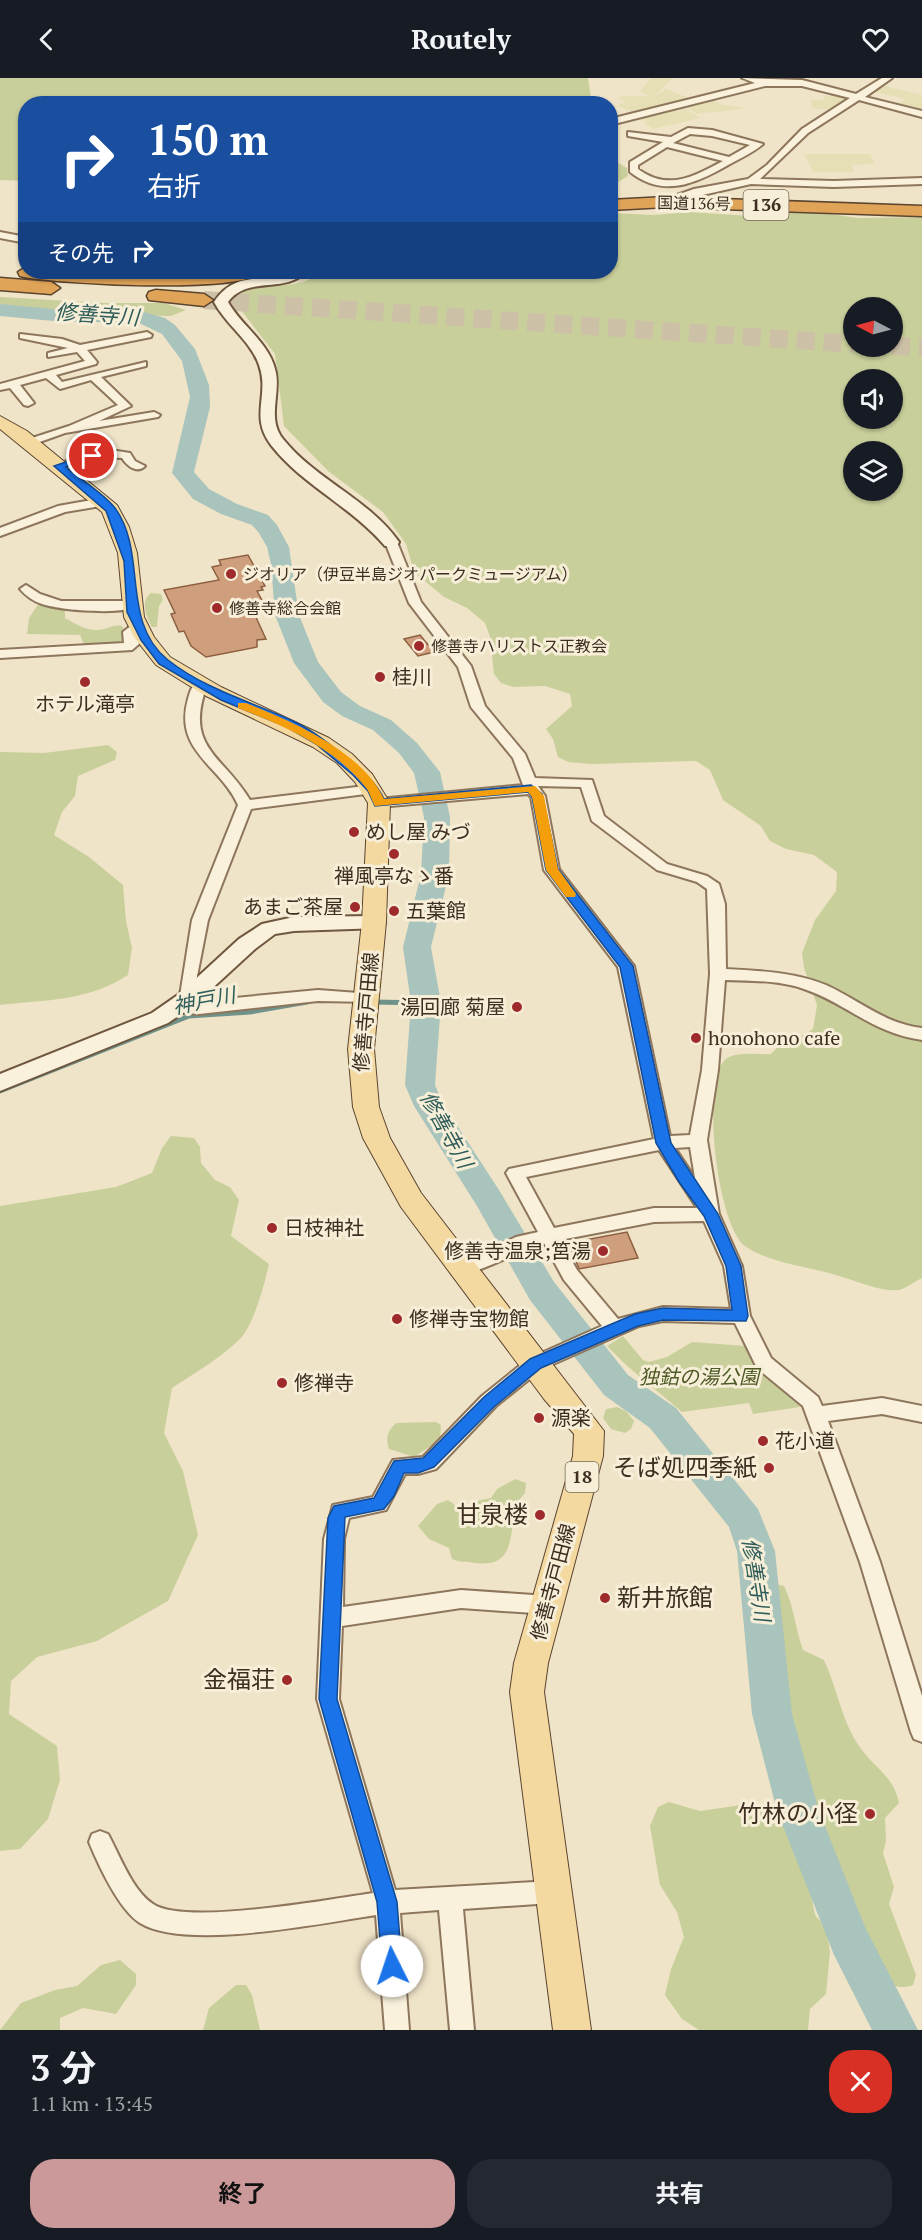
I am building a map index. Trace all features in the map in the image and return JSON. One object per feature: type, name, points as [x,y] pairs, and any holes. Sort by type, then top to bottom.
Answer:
[{"type":"highway","name":"国道136号","points":[[618,205],[666,202],[922,211]]},
{"type":"highway","points":[[0,267],[18,270]]},
{"type":"highway","points":[[0,285],[59,279],[146,282],[178,279]]},
{"type":"highway","points":[[59,279],[90,291]]},
{"type":"highway","points":[[0,285],[204,300]]},
{"type":"main road","points":[[0,421],[40,455],[104,502],[118,523],[125,543],[135,614],[163,662],[200,685],[308,734],[339,757],[376,796]]},
{"type":"main road","name":"修善寺戸田線","points":[[376,796],[374,923],[359,1058],[362,1092],[369,1121],[384,1155],[418,1212],[477,1263],[545,1360],[589,1431],[590,1437],[588,1456],[531,1663],[527,1692],[572,2030]]},
{"type":"street","points":[[746,78],[765,83]]},
{"type":"street","points":[[771,147],[712,133],[688,131],[640,159],[633,164],[633,170],[643,177],[674,185],[730,160],[771,147],[805,131],[888,78]]},
{"type":"street","points":[[618,120],[765,83],[802,83],[922,114]]},
{"type":"street","points":[[631,134],[730,160]]},
{"type":"street","points":[[751,181],[770,167],[771,147]]},
{"type":"street","points":[[666,202],[694,192],[751,181],[849,184],[922,181]]},
{"type":"street","points":[[0,235],[18,238]]},
{"type":"street","points":[[260,279],[228,293],[221,302],[265,361],[269,385],[265,412],[277,441],[370,518],[391,543],[416,603],[464,666],[478,707],[520,757],[530,785],[538,796],[552,870],[626,966],[663,1143],[684,1178],[710,1214],[733,1266],[741,1316],[764,1363],[811,1402],[870,1562],[922,1732]]},
{"type":"street","points":[[52,355],[147,335]]},
{"type":"street","points":[[0,387],[92,362],[79,348],[62,342],[24,336]]},
{"type":"street","points":[[49,374],[60,386],[142,364]]},
{"type":"street","points":[[40,455],[74,427],[94,416],[125,406],[93,376]]},
{"type":"street","points":[[13,384],[28,403]]},
{"type":"street","points":[[74,427],[154,415]]},
{"type":"street","points":[[40,455],[119,454],[126,455],[131,463],[139,466]]},
{"type":"street","points":[[0,532],[62,509],[104,502]]},
{"type":"street","points":[[0,654],[25,651],[93,651],[127,647],[132,644],[130,632],[135,614],[67,605],[32,596],[26,589]]},
{"type":"street","points":[[180,1003],[200,920],[242,820],[245,805],[214,766],[191,728],[192,704],[200,685]]},
{"type":"street","points":[[245,805],[376,796],[403,801],[469,795],[530,785],[587,783],[597,818],[662,867],[710,883],[717,904],[718,974],[710,1070],[698,1140],[710,1214]]},
{"type":"street","points":[[0,1083],[133,1030],[180,1003],[247,944],[269,929],[294,924],[374,923]]},
{"type":"street","points":[[718,974],[778,978],[808,984],[882,1026],[922,1034]]},
{"type":"street","points":[[180,1003],[224,1008],[320,994],[366,998]]},
{"type":"street","points":[[616,1330],[570,1275],[515,1173],[663,1143],[698,1140]]},
{"type":"street","points":[[477,1263],[522,1242],[547,1236],[654,1215],[710,1214]]},
{"type":"street","points":[[397,2030],[387,1902],[328,1699],[334,1539],[340,1510],[379,1504],[388,1492],[393,1474],[400,1466],[418,1466],[429,1463],[489,1401],[545,1360],[635,1320],[663,1314],[741,1316]]},
{"type":"street","points":[[816,1415],[885,1404],[922,1414]]},
{"type":"street","points":[[332,1618],[461,1599],[548,1605]]},
{"type":"street","points":[[100,1842],[134,1903],[148,1916],[170,1921],[243,1923],[387,1902],[552,1892]]},
{"type":"street","points":[[450,1899],[462,2030]]},
{"type":"shaded area","points":[[651,78],[672,78],[655,96],[666,89],[691,99],[637,114],[618,106],[625,102],[618,98],[652,96],[642,93],[641,90]]},
{"type":"shaded area","points":[[881,85],[922,95],[922,113],[895,107],[906,99],[872,91]]},
{"type":"shaded area","points":[[834,95],[847,99],[829,110],[812,108],[811,100],[823,100],[824,97]]},
{"type":"shaded area","points":[[708,99],[723,105],[747,108],[697,114],[680,103]]},
{"type":"shaded area","points":[[678,104],[700,118],[653,129],[644,123],[650,120],[645,121],[636,117],[646,114],[651,116],[646,113],[659,109],[683,112],[672,105]]},
{"type":"shaded area","points":[[804,154],[870,154],[875,164],[852,165],[854,172],[813,172]]},
{"type":"green space","points":[[0,78],[588,78],[591,96],[18,96],[18,181],[0,180]]},
{"type":"green space","points":[[618,163],[627,168],[628,176],[618,182]]},
{"type":"green space","points":[[780,210],[817,212],[857,218],[922,217],[922,1278],[902,1289],[879,1288],[776,1260],[745,1246],[735,1233],[727,1211],[715,1152],[714,1094],[718,1072],[726,1059],[742,1054],[771,1054],[787,1041],[813,1029],[817,1005],[804,968],[802,953],[815,920],[836,891],[837,872],[814,855],[786,849],[770,841],[761,826],[723,800],[710,770],[696,761],[592,764],[568,762],[558,757],[553,739],[546,729],[572,706],[570,694],[545,686],[513,687],[501,683],[494,674],[490,637],[485,623],[467,608],[444,597],[414,572],[406,544],[383,512],[328,471],[284,426],[275,354],[240,309],[236,298],[251,288],[291,284],[310,279],[618,279],[618,213],[654,215],[689,212],[751,216]]},
{"type":"green space","points":[[0,297],[104,303],[164,303],[186,310],[171,316],[73,314],[0,306]]},
{"type":"green space","points":[[151,593],[161,594],[163,600],[159,606],[157,627],[152,627],[145,609],[146,600]]},
{"type":"green space","points":[[39,603],[65,609],[65,618],[89,629],[101,630],[122,626],[128,637],[120,642],[85,647],[80,635],[27,634],[29,618]]},
{"type":"green space","points":[[108,745],[117,752],[115,760],[78,776],[75,796],[62,812],[54,835],[89,857],[123,885],[126,921],[132,948],[128,975],[113,984],[82,995],[0,1005],[0,752],[44,753]]},
{"type":"green space","points":[[171,1136],[194,1138],[200,1147],[201,1163],[215,1180],[230,1187],[239,1200],[231,1236],[269,1264],[254,1316],[241,1338],[212,1362],[172,1388],[164,1433],[183,1471],[198,1535],[168,1601],[97,1641],[37,1657],[11,1681],[9,1714],[57,1746],[60,1780],[48,1819],[20,1849],[0,1851],[0,1206],[116,1187],[152,1173],[162,1148]]},
{"type":"green space","name":"独鈷の湯公園","points":[[623,1336],[643,1360],[649,1362],[667,1357],[692,1342],[746,1346],[766,1376],[794,1398],[800,1407],[753,1414],[749,1403],[682,1412],[607,1346]]},
{"type":"green space","points":[[617,1407],[626,1411],[634,1421],[631,1429],[625,1433],[611,1429],[603,1418],[606,1409]]},
{"type":"green space","points":[[436,1422],[441,1425],[440,1440],[414,1457],[389,1449],[388,1434],[396,1423]]},
{"type":"green space","points":[[515,1479],[526,1483],[525,1493],[518,1503],[507,1550],[501,1558],[491,1563],[452,1559],[449,1548],[429,1539],[418,1526],[437,1504],[448,1500],[462,1510],[480,1500],[491,1498],[497,1489]]},
{"type":"green space","points":[[775,1584],[784,1586],[803,1650],[824,1660],[855,1740],[867,1757],[889,1780],[897,1794],[899,1803],[885,1818],[886,1841],[883,1853],[894,1887],[889,1904],[916,1975],[913,1985],[902,1987],[893,1985],[878,1972],[834,1881],[813,1828],[796,1771],[779,1684],[766,1596],[767,1588]]},
{"type":"green space","points":[[669,1802],[700,1811],[755,1803],[776,1812],[792,1832],[804,1858],[815,1915],[826,1928],[830,1952],[826,1994],[810,2009],[808,2030],[699,2030],[682,2019],[665,1995],[671,1969],[684,1937],[677,1912],[660,1885],[650,1826],[658,1807]]},
{"type":"green space","points":[[120,1960],[136,1974],[136,1985],[116,2014],[83,2008],[60,2018],[60,2030],[0,2030],[21,2003],[55,1990],[77,1986],[101,1965]]},
{"type":"green space","points":[[236,1985],[246,1985],[252,1995],[260,2030],[203,2030],[209,2008]]},
{"type":"building","name":"修善寺総合会館","points":[[248,555],[265,586],[261,587],[263,590],[257,591],[264,604],[260,605],[264,611],[254,613],[266,639],[257,640],[257,647],[206,657],[191,646],[184,631],[179,632],[171,614],[175,613],[164,590],[219,580],[212,567],[221,565],[219,560]]},
{"type":"building","name":"修善寺ハリストス正教会","points":[[420,635],[434,652],[418,656],[404,639]]},
{"type":"building","name":"修善寺温泉;筥湯","points":[[627,1232],[638,1258],[579,1269],[569,1243]]},
{"type":"waterway","name":"修善寺川","points":[[0,310],[64,316],[137,316],[158,322],[177,339],[185,349],[196,373],[200,397],[183,473],[201,494],[229,509],[260,520],[269,530],[278,547],[282,564],[287,615],[306,663],[332,697],[351,711],[382,725],[408,748],[427,772],[437,817],[435,874],[417,947],[426,1003],[420,1085],[429,1106],[488,1198],[542,1291],[616,1385],[663,1418],[745,1520],[756,1551],[772,1714],[798,1811],[849,1940],[896,2030]]},
{"type":"waterway","name":"神戸川","points":[[0,1091],[189,1016],[250,1012],[307,1002]]},
{"type":"waterway","name":"神戸川","points":[[373,1002],[426,1003]]},
{"type":"tunnel","points":[[204,300],[843,343]]},
{"type":"tunnel","points":[[903,346],[922,347]]},
{"type":"slow traffic","points":[[242,705],[291,725],[320,742],[373,789],[379,803],[531,789],[538,796],[552,870],[570,894]]},
{"type":"place","name":"ジオリア（伊豆半島ジオパークミュージアム）","points":[[231,574]]},
{"type":"place","name":"修善寺総合会館","points":[[217,608]]},
{"type":"place","name":"修善寺ハリストス正教会","points":[[419,646]]},
{"type":"place","name":"桂川","points":[[380,677]]},
{"type":"place","name":"ホテル滝亭","points":[[85,682]]},
{"type":"place","name":"めし屋 みづ","points":[[354,832]]},
{"type":"place","name":"禅風亭なゝ番","points":[[394,854]]},
{"type":"place","name":"あまご茶屋","points":[[355,907]]},
{"type":"place","name":"五葉館","points":[[394,911]]},
{"type":"place","name":"湯回廊 菊屋","points":[[517,1007]]},
{"type":"place","name":"honohono cafe","points":[[696,1038]]},
{"type":"place","name":"日枝神社","points":[[272,1228]]},
{"type":"place","name":"修善寺温泉;筥湯","points":[[603,1251]]},
{"type":"place","name":"修禅寺宝物館","points":[[397,1319]]},
{"type":"place","name":"修禅寺","points":[[282,1383]]},
{"type":"place","name":"源楽","points":[[539,1418]]},
{"type":"place","name":"花小道","points":[[763,1441]]},
{"type":"place","name":"そば処四季紙","points":[[769,1468]]},
{"type":"place","name":"甘泉楼","points":[[540,1515]]},
{"type":"place","name":"新井旅館","points":[[605,1598]]},
{"type":"place","name":"金福荘","points":[[287,1680]]},
{"type":"place","name":"竹林の小径","points":[[870,1814]]},
{"type":"route","points":[[92,456],[59,466],[104,502],[118,523],[129,561],[132,612],[147,640],[163,662],[225,698],[291,725],[320,742],[373,789],[379,803],[517,789],[531,789],[538,796],[552,870],[626,966],[632,985],[650,1087],[663,1143],[684,1178],[710,1214],[733,1266],[741,1316],[663,1314],[635,1320],[595,1340],[535,1364],[489,1401],[429,1463],[418,1466],[400,1466],[393,1474],[388,1492],[379,1504],[340,1510],[336,1518],[328,1699],[387,1902],[392,1966]]}]
